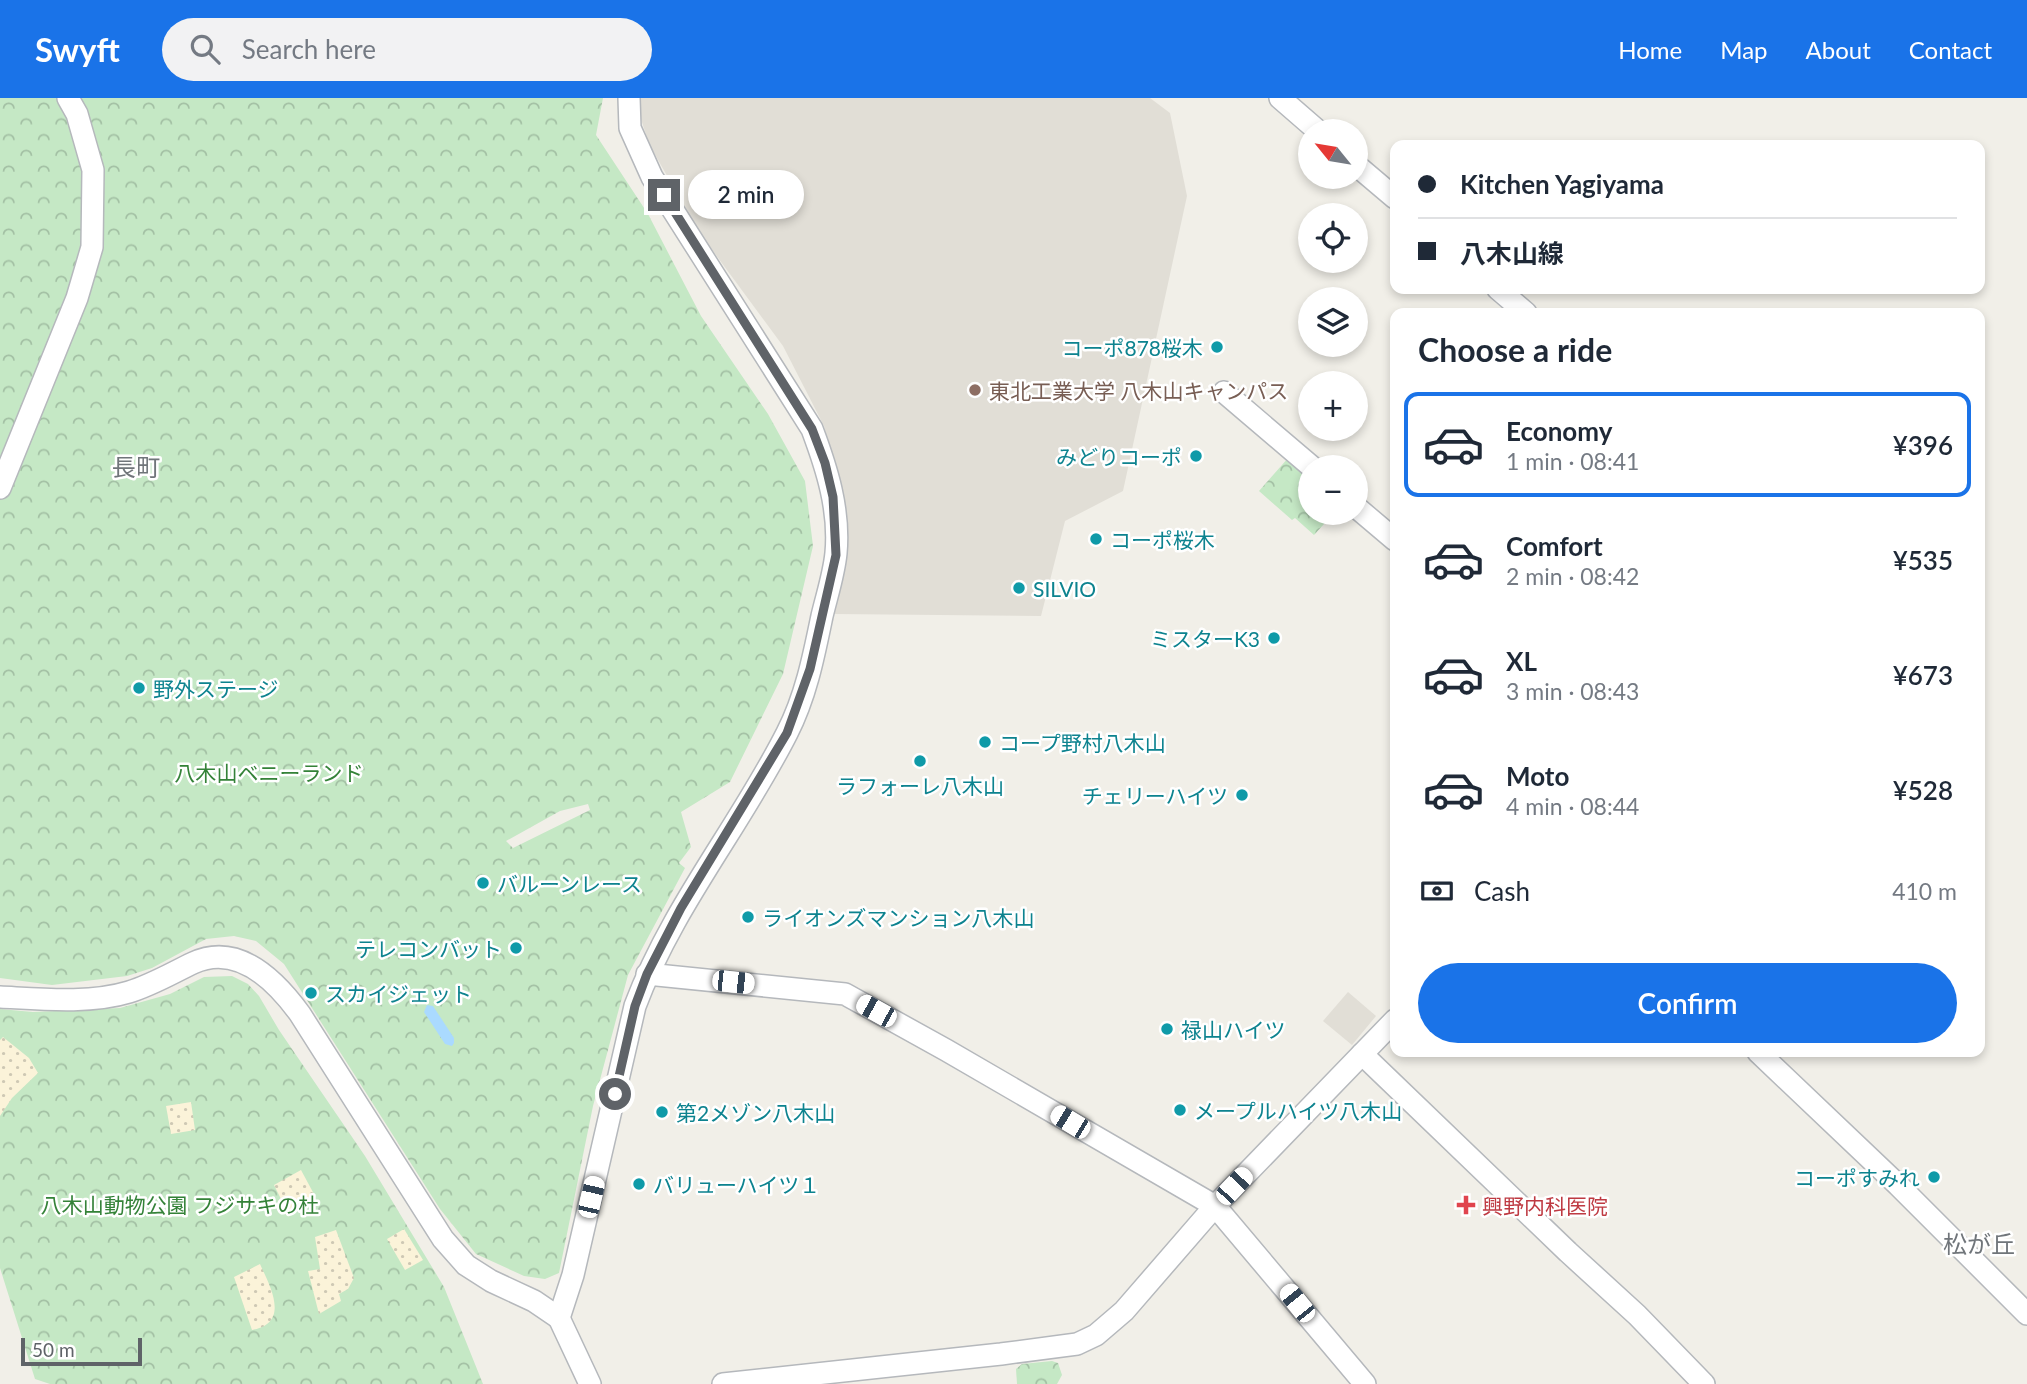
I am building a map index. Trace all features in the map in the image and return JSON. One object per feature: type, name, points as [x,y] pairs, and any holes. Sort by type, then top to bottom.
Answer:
[{"type":"street","points":[[0,488],[77,298],[92,247],[93,170],[77,114],[68,98]]},
{"type":"street","points":[[559,1318],[573,1275],[635,1006],[647,974],[681,908],[752,793],[797,711],[810,669],[836,555],[833,497],[825,463],[812,429],[652,177],[630,128],[629,98]]},
{"type":"street","points":[[1280,98],[1304,119]]},
{"type":"street","points":[[1368,175],[1390,194]]},
{"type":"street","points":[[1504,294],[1520,308]]},
{"type":"street","points":[[1224,392],[1298,455]]},
{"type":"street","points":[[1368,517],[1390,536]]},
{"type":"street","points":[[0,997],[61,999],[127,993],[159,981],[194,963],[221,957],[261,971],[282,989],[300,1014],[443,1239],[466,1265],[491,1281],[534,1301],[559,1318],[590,1384]]},
{"type":"street","points":[[647,974],[845,994],[1215,1206],[1365,1384]]},
{"type":"street","points":[[723,1384],[1077,1344],[1096,1335],[1124,1311],[1215,1206],[1390,1025]]},
{"type":"street","points":[[1362,1054],[1637,1315],[1704,1384]]},
{"type":"street","points":[[1763,1057],[1898,1185],[2027,1314]]},
{"type":"shaded area","name":"東北工業大学 八木山キャンパス","points":[[641,98],[1150,98],[1170,113],[1187,196],[1123,491],[1065,521],[1041,616],[834,614],[847,546],[841,494],[824,426],[783,346],[699,232],[649,144],[641,119]]},
{"type":"shaded area","points":[[1348,992],[1376,1016],[1352,1045],[1323,1021]]},
{"type":"green space","name":"八木山ベニーランド","points":[[0,98],[603,98],[596,135],[648,214],[701,316],[768,414],[805,481],[813,546],[783,674],[730,782],[681,812],[691,847],[679,863],[685,868],[628,975],[593,1106],[559,1273],[545,1279],[524,1276],[476,1254],[440,1209],[284,964],[256,941],[234,936],[206,939],[152,968],[127,976],[52,985],[0,978]],"holes":[[[588,804],[590,810],[513,848],[506,841],[560,811]]]},
{"type":"green space","points":[[1289,457],[1298,465],[1298,521],[1295,518],[1292,520],[1259,491]]},
{"type":"green space","points":[[1303,525],[1323,525],[1314,535]]},
{"type":"green space","name":"八木山動物公園 フジサキの杜","points":[[232,976],[248,984],[259,996],[279,1030],[365,1156],[444,1287],[483,1384],[50,1384],[35,1379],[0,1268],[0,1009],[33,1012],[120,1008],[170,994],[204,977]]},
{"type":"green space","points":[[1052,1361],[1058,1363],[1062,1375],[1057,1384],[1017,1384],[1016,1369],[1022,1364]]},
{"type":"sand","points":[[3,1037],[29,1058],[38,1073],[12,1098],[0,1116],[0,1040]]},
{"type":"sand","points":[[191,1102],[195,1130],[171,1134],[166,1106]]},
{"type":"sand","points":[[301,1170],[315,1196],[287,1211],[274,1185]]},
{"type":"sand","points":[[404,1229],[423,1260],[405,1270],[387,1239]]},
{"type":"sand","points":[[336,1230],[354,1278],[348,1289],[339,1294],[341,1301],[319,1314],[308,1271],[320,1269],[315,1237]]},
{"type":"sand","points":[[260,1264],[272,1293],[274,1312],[271,1320],[264,1326],[252,1330],[234,1277]]},
{"type":"water","points":[[427,1005],[433,1006],[454,1038],[452,1046],[445,1044],[424,1012]]},
{"type":"place","name":"コーポ878桜木","points":[[1217,347]]},
{"type":"place","name":"東北工業大学 八木山キャンパス","points":[[975,390]]},
{"type":"place","name":"みどりコーポ","points":[[1196,456]]},
{"type":"place","name":"コーポ桜木","points":[[1096,539]]},
{"type":"place","name":"SILVIO","points":[[1019,588]]},
{"type":"place","name":"ミスターK3","points":[[1274,638]]},
{"type":"place","name":"野外ステージ","points":[[139,688]]},
{"type":"place","name":"コープ野村八木山","points":[[985,742]]},
{"type":"place","name":"ラフォーレ八木山","points":[[920,761]]},
{"type":"place","name":"チェリーハイツ","points":[[1242,795]]},
{"type":"place","name":"バルーンレース","points":[[483,883]]},
{"type":"place","name":"ライオンズマンション八木山","points":[[748,917]]},
{"type":"place","name":"テレコンバット","points":[[516,948]]},
{"type":"place","name":"スカイジェット","points":[[311,993]]},
{"type":"place","name":"禄山ハイツ","points":[[1167,1029]]},
{"type":"place","name":"メープルハイツ八木山","points":[[1180,1110]]},
{"type":"place","name":"第2メゾン八木山","points":[[662,1112]]},
{"type":"place","name":"コーポすみれ","points":[[1934,1177]]},
{"type":"place","name":"バリューハイツ１","points":[[639,1184]]},
{"type":"place","name":"興野内科医院","points":[[1466,1205]]},
{"type":"district","name":"長町","points":[[136,466]]},
{"type":"district","name":"松が丘","points":[[1979,1243]]},
{"type":"route","points":[[615,1094],[635,1006],[647,974],[681,908],[752,793],[797,711],[810,669],[836,555],[833,497],[825,463],[812,429],[664,195]]}]
